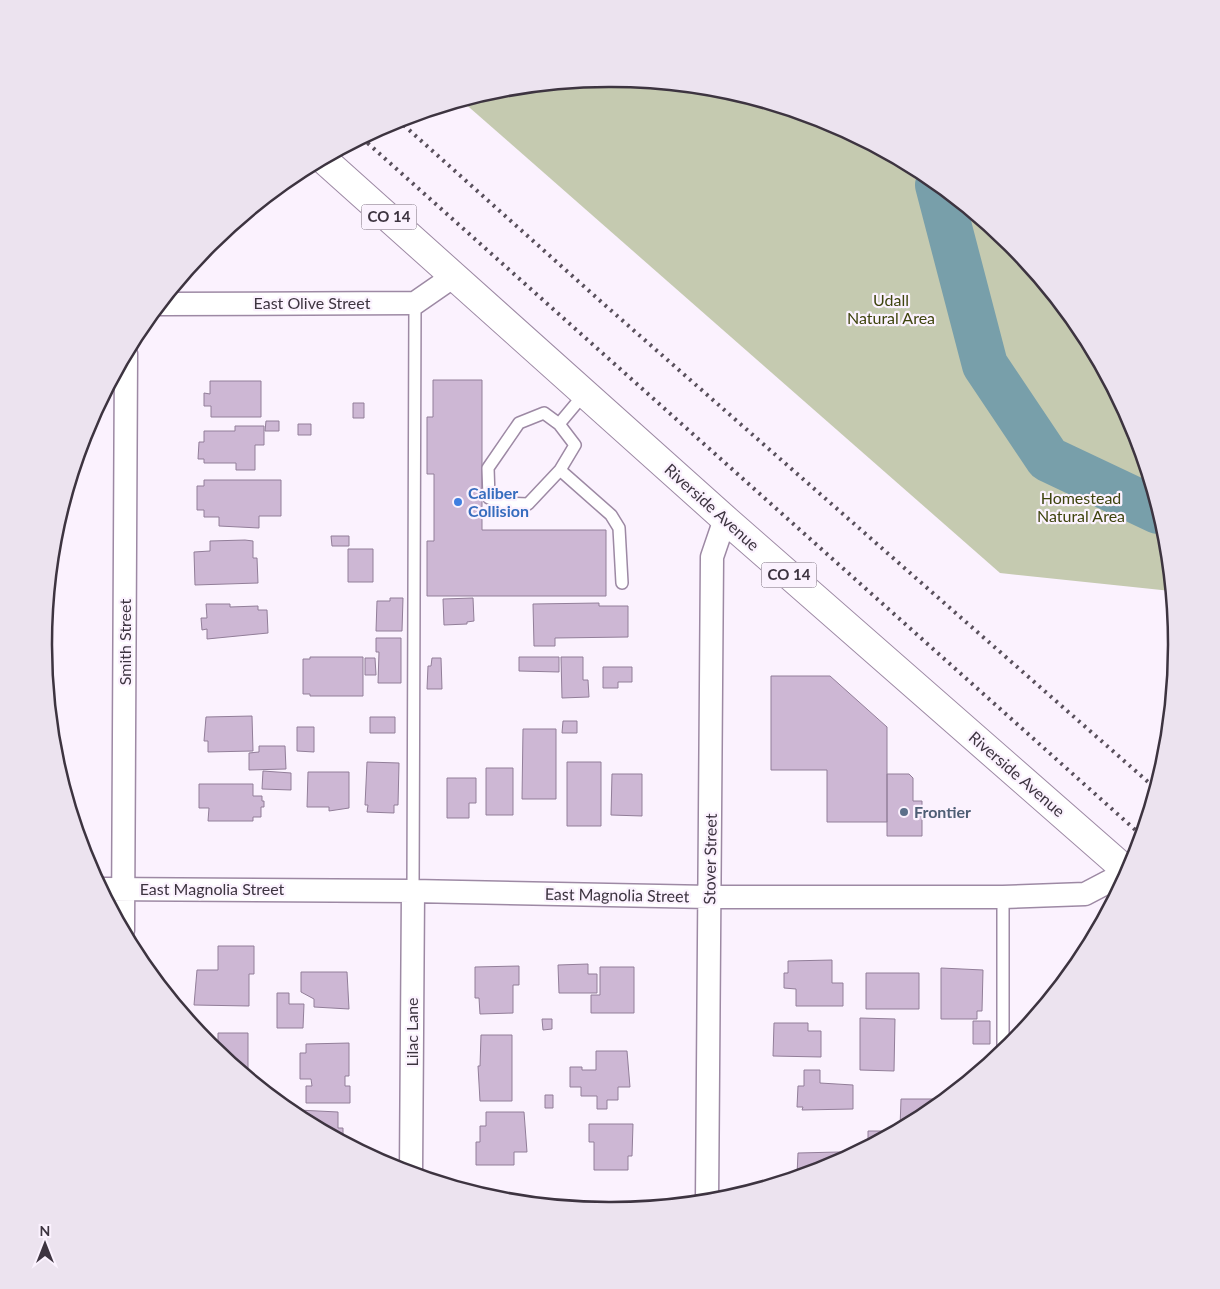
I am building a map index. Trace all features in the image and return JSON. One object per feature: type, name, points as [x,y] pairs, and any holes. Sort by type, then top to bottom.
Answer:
[{"type":"highway","name":"Riverside Avenue","points":[[328,164],[725,519],[1121,867]]},
{"type":"street","points":[[415,303],[454,276]]},
{"type":"street","name":"East Olive Street","points":[[169,304],[415,303]]},
{"type":"street","name":"Smith Street","points":[[123,916],[126,368]]},
{"type":"street","name":"Stover Street","points":[[708,1193],[712,557],[725,519]]},
{"type":"street","name":"East Magnolia Street","points":[[109,889],[412,891],[709,897],[1003,897],[1085,894],[1116,878]]},
{"type":"street","name":"Lilac Lane","points":[[411,1165],[412,891]]},
{"type":"lane","points":[[412,891],[415,303]]},
{"type":"lane","points":[[559,424],[586,393]]},
{"type":"lane","points":[[544,413],[559,424],[575,445],[560,470],[528,504],[501,503],[489,498],[488,468],[520,423],[544,413]]},
{"type":"lane","points":[[560,470],[611,515],[619,528],[622,583]]},
{"type":"lane","points":[[1003,897],[1003,1040]]},
{"type":"green space","name":"Udall Natural Area","points":[[610,87],[683,92],[754,106],[823,129],[857,144],[920,181],[978,225],[1029,277],[1052,305],[1074,335],[1110,398],[1138,465],[1149,500],[1157,536],[1165,590],[1000,573],[467,106],[537,92]]},
{"type":"building","name":"Caliber Collision","points":[[433,380],[482,380],[482,530],[606,530],[606,596],[427,596],[427,541],[434,541],[434,474],[427,474],[427,417],[433,417]]},
{"type":"building","points":[[210,381],[261,381],[261,417],[211,417],[211,406],[204,406],[204,393],[210,394]]},
{"type":"building","points":[[353,403],[364,403],[364,418],[353,418]]},
{"type":"building","points":[[266,421],[279,421],[279,431],[265,431]]},
{"type":"building","points":[[298,424],[311,424],[311,435],[298,435]]},
{"type":"building","points":[[235,426],[264,426],[264,445],[255,445],[255,470],[236,470],[236,463],[204,463],[204,459],[198,459],[199,442],[204,442],[204,431],[235,431]]},
{"type":"building","points":[[204,480],[281,480],[281,516],[259,516],[259,528],[219,526],[219,517],[204,517],[204,510],[197,510],[197,486],[204,486]]},
{"type":"building","points":[[331,536],[349,536],[349,546],[332,546]]},
{"type":"building","points":[[210,541],[253,541],[253,558],[257,558],[258,583],[195,585],[194,552],[210,551]]},
{"type":"building","points":[[348,549],[373,549],[373,582],[348,582]]},
{"type":"building","points":[[390,598],[403,598],[402,631],[376,631],[377,601],[390,601]]},
{"type":"building","points":[[473,598],[474,621],[467,622],[467,624],[444,625],[443,599]]},
{"type":"building","points":[[599,603],[599,606],[628,606],[628,637],[555,638],[555,646],[534,646],[533,604]]},
{"type":"building","points":[[206,604],[230,604],[230,607],[258,606],[258,610],[267,610],[268,633],[207,639],[207,629],[202,630],[201,618],[207,618]]},
{"type":"building","points":[[376,638],[401,638],[401,683],[378,683],[379,652],[376,652]]},
{"type":"building","points":[[310,657],[363,657],[363,696],[310,696],[310,694],[303,694],[303,659],[310,659]]},
{"type":"building","points":[[519,657],[559,657],[559,672],[519,671]]},
{"type":"building","points":[[561,657],[583,657],[583,680],[588,680],[589,697],[562,698]]},
{"type":"building","points":[[365,658],[375,658],[376,675],[365,675]]},
{"type":"building","points":[[432,658],[441,658],[442,689],[427,689],[428,666],[431,666]]},
{"type":"building","points":[[603,667],[632,667],[632,682],[618,682],[618,688],[603,688]]},
{"type":"building","points":[[771,676],[830,676],[887,727],[887,822],[827,822],[827,770],[771,770]]},
{"type":"building","points":[[252,716],[253,751],[208,752],[208,741],[204,741],[206,717]]},
{"type":"building","points":[[370,717],[395,717],[395,733],[370,733]]},
{"type":"building","points":[[563,721],[577,721],[577,733],[562,733]]},
{"type":"building","points":[[297,727],[314,727],[314,752],[297,751]]},
{"type":"building","points":[[523,729],[556,729],[556,799],[522,799]]},
{"type":"building","points":[[259,746],[285,746],[286,769],[249,770],[249,753],[259,752]]},
{"type":"building","points":[[367,762],[399,763],[398,805],[394,805],[394,813],[367,812],[368,805],[365,805]]},
{"type":"building","points":[[567,762],[601,762],[601,826],[567,826]]},
{"type":"building","points":[[486,768],[513,768],[513,815],[486,815]]},
{"type":"building","points":[[263,771],[291,773],[291,790],[262,789]]},
{"type":"building","points":[[308,772],[349,772],[349,808],[329,811],[329,807],[307,807]]},
{"type":"building","points":[[612,774],[642,774],[642,816],[611,815]]},
{"type":"building","name":"Frontier","points":[[887,774],[909,774],[913,778],[913,801],[922,801],[922,836],[887,836]]},
{"type":"building","points":[[447,778],[476,778],[476,803],[469,803],[469,818],[447,818]]},
{"type":"building","points":[[199,784],[253,784],[253,796],[262,796],[262,801],[264,801],[264,807],[261,807],[261,817],[253,817],[253,821],[208,821],[209,808],[199,808]]},
{"type":"building","points":[[218,946],[254,946],[254,974],[249,974],[249,1006],[194,1005],[197,970],[218,970]]},
{"type":"building","points":[[832,960],[832,983],[843,983],[843,1006],[796,1006],[796,989],[784,988],[784,973],[788,973],[788,961]]},
{"type":"building","points":[[588,964],[588,974],[597,974],[597,993],[559,993],[558,965]]},
{"type":"building","points":[[519,966],[519,985],[513,985],[513,1013],[480,1014],[479,998],[475,998],[475,967]]},
{"type":"building","points":[[600,967],[634,967],[634,1013],[591,1013],[591,995],[600,995]]},
{"type":"building","points":[[941,968],[983,970],[982,1011],[977,1011],[977,1019],[941,1019]]},
{"type":"building","points":[[301,972],[347,972],[349,1009],[314,1007],[314,999],[301,992]]},
{"type":"building","points":[[866,973],[919,973],[919,1009],[866,1009]]},
{"type":"building","points":[[277,993],[289,993],[289,1004],[304,1004],[303,1028],[277,1028]]},
{"type":"building","points":[[860,1018],[895,1019],[894,1071],[860,1070]]},
{"type":"building","points":[[542,1019],[552,1019],[552,1029],[543,1030]]},
{"type":"building","points":[[973,1021],[990,1021],[990,1044],[973,1044]]},
{"type":"building","points":[[774,1023],[808,1023],[808,1031],[821,1031],[821,1057],[773,1056]]},
{"type":"building","points":[[218,1033],[248,1033],[248,1069],[242,1064],[218,1041]]},
{"type":"building","points":[[481,1035],[512,1035],[512,1101],[480,1101],[478,1066],[480,1066]]},
{"type":"building","points":[[349,1043],[349,1076],[345,1076],[345,1086],[350,1086],[350,1103],[306,1103],[306,1086],[312,1086],[311,1079],[300,1079],[300,1053],[306,1053],[306,1044]]},
{"type":"building","points":[[596,1051],[627,1051],[630,1087],[618,1087],[618,1100],[607,1100],[607,1109],[597,1109],[597,1096],[581,1096],[581,1087],[570,1087],[570,1067],[582,1067],[582,1070],[596,1070]]},
{"type":"building","points":[[804,1070],[820,1070],[820,1083],[853,1085],[853,1109],[802,1110],[803,1107],[797,1107],[798,1086],[804,1086]]},
{"type":"building","points":[[545,1095],[553,1095],[553,1108],[545,1108]]},
{"type":"building","points":[[901,1099],[932,1099],[920,1108],[900,1120]]},
{"type":"building","points":[[304,1110],[338,1112],[338,1128],[343,1128],[343,1134]]},
{"type":"building","points":[[486,1112],[524,1112],[527,1152],[514,1152],[514,1165],[476,1165],[476,1142],[480,1142],[480,1126],[486,1126]]},
{"type":"building","points":[[589,1124],[633,1124],[632,1156],[628,1156],[628,1170],[594,1170],[594,1142],[589,1142]]},
{"type":"building","points":[[868,1131],[882,1131],[868,1139]]},
{"type":"building","points":[[841,1152],[797,1169],[798,1153]]},
{"type":"waterway","points":[[941,196],[985,365],[1048,459],[1151,508]]},
{"type":"railway","points":[[405,126],[606,306],[1150,784]]},
{"type":"railway","points":[[367,142],[1136,830]]},
{"type":"place","name":"Caliber Collision","points":[[458,502]]},
{"type":"place","name":"Frontier","points":[[904,812]]},
{"type":"park label","name":"Homestead Natural Area","points":[[1081,507]]}]
